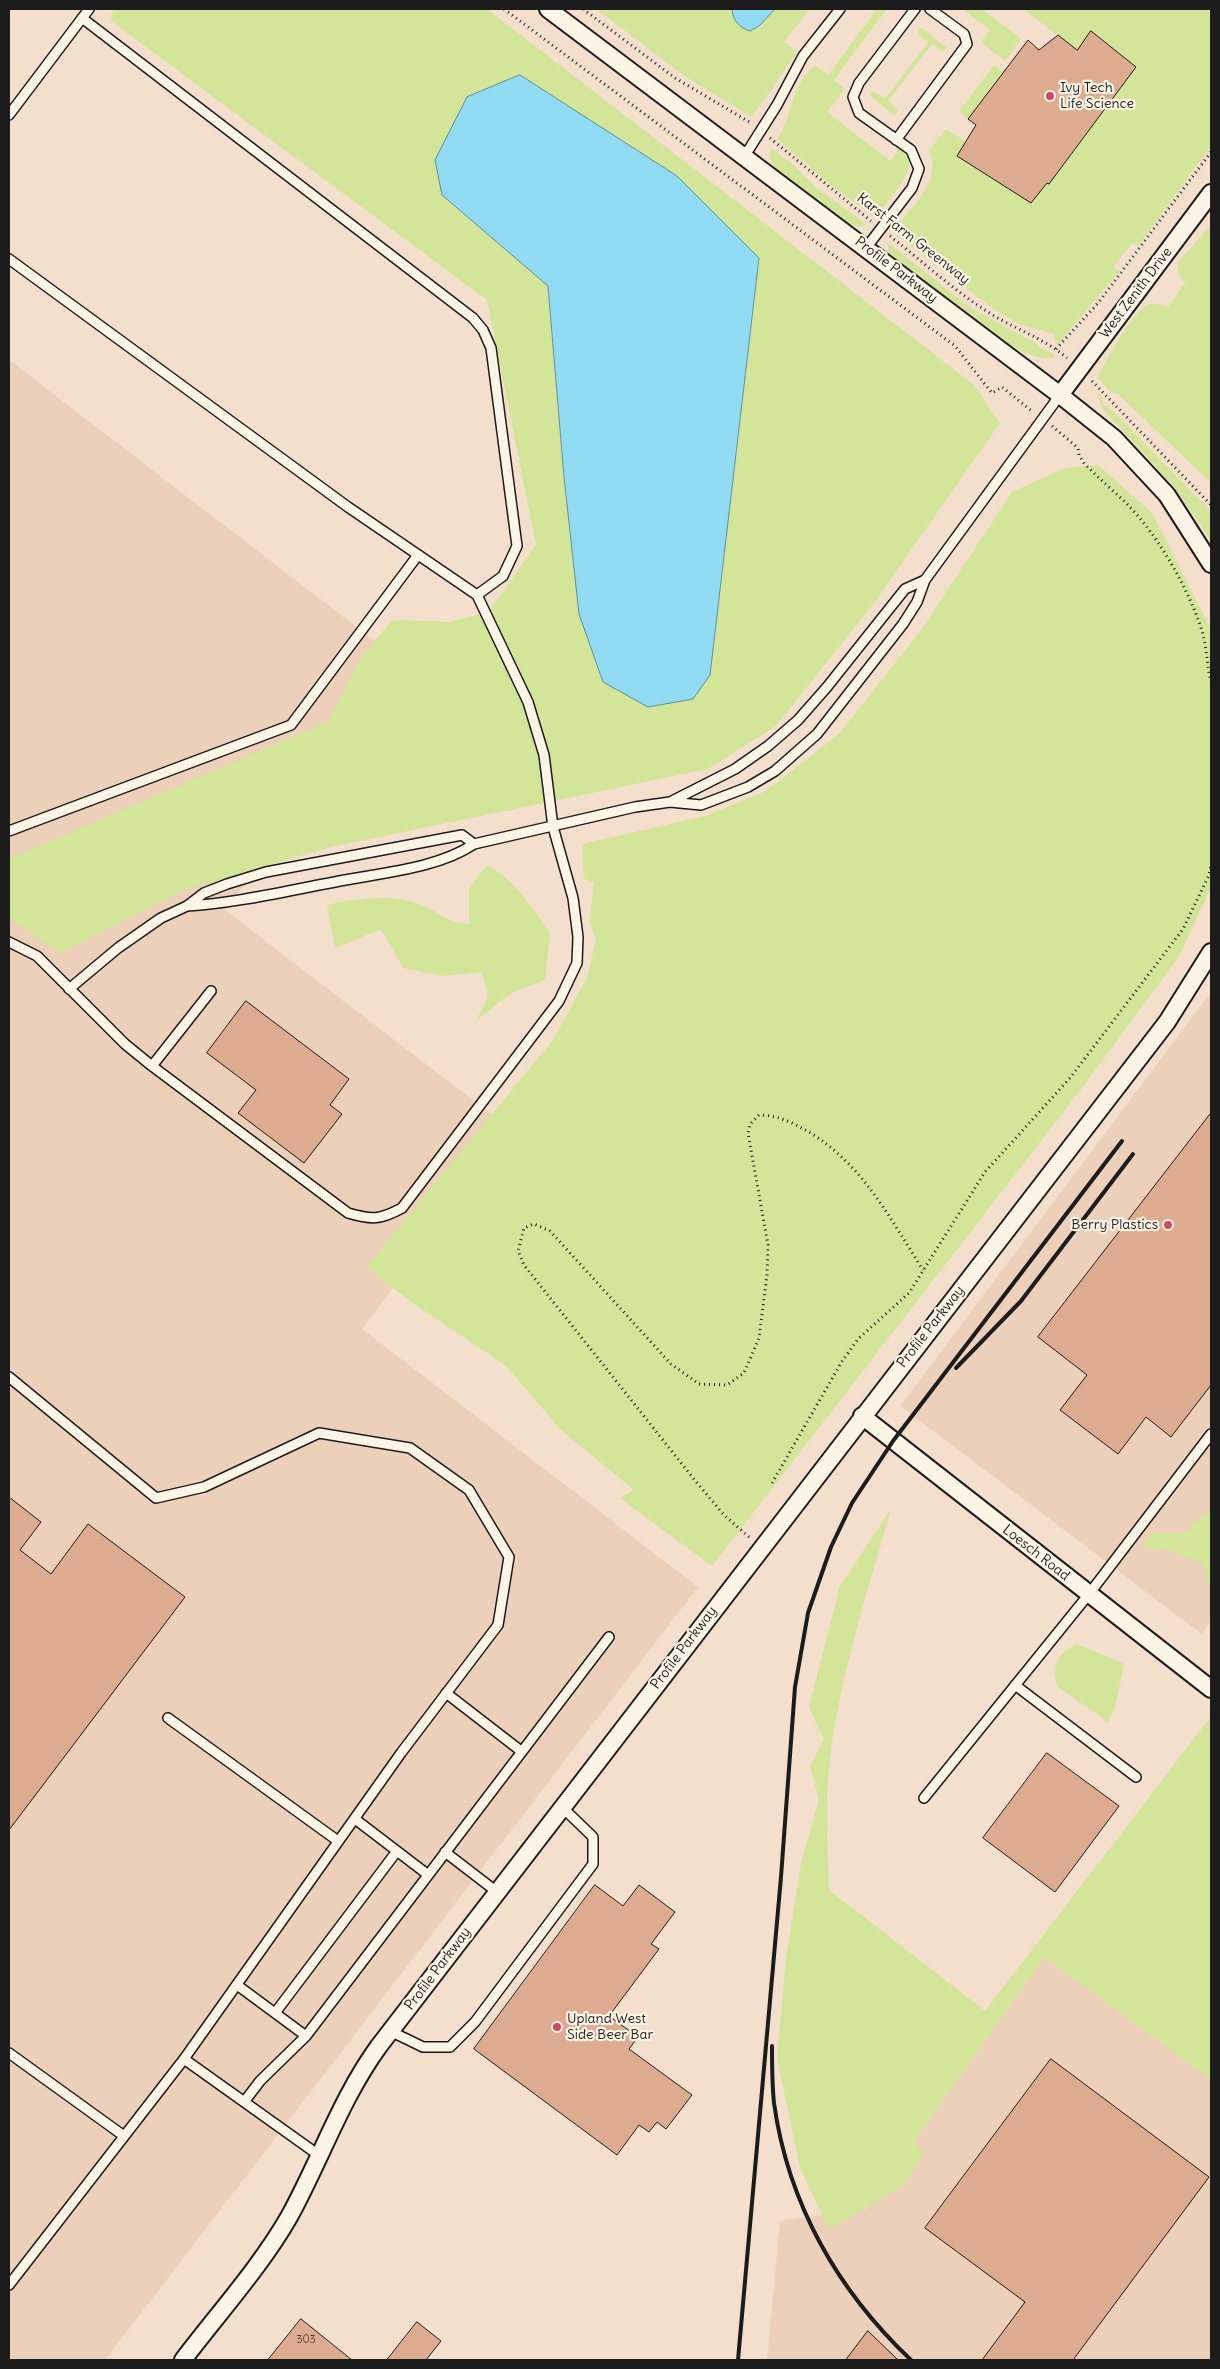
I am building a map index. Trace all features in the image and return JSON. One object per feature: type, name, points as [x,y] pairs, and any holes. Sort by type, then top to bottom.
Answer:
[{"type":"street","name":"Profile Parkway","points":[[548,9],[1060,395],[1114,438],[1167,495],[1211,564]]},
{"type":"street","name":"West Zenith Drive","points":[[1060,395],[1211,192]]},
{"type":"street","name":"Profile Parkway","points":[[183,2360],[277,2237],[361,2073],[390,2031],[1167,1022],[1211,952]]},
{"type":"street","name":"Loesch Road","points":[[862,1416],[1211,1689]]},
{"type":"lane","points":[[9,115],[89,9]]},
{"type":"lane","points":[[744,157],[761,131],[803,56],[840,9]]},
{"type":"lane","points":[[866,248],[912,188],[920,169],[911,150],[859,113],[852,97],[859,83],[915,9]]},
{"type":"lane","points":[[896,140],[967,44],[964,34],[930,9]]},
{"type":"lane","points":[[82,18],[385,248],[473,318],[483,330],[491,348],[517,546],[503,576],[477,595]]},
{"type":"lane","points":[[9,259],[348,507],[477,595],[491,629],[528,702],[544,755],[553,827],[573,898],[578,937],[577,963],[559,1001],[402,1208],[384,1218],[368,1219],[348,1213],[152,1066],[125,1044],[37,956],[9,942]]},
{"type":"lane","points":[[188,906],[238,900],[401,869],[457,855],[474,844],[635,807],[670,802],[701,805],[748,788],[775,771],[817,734],[903,624],[917,602],[925,580],[1060,395]]},
{"type":"lane","points":[[9,832],[291,725],[418,555]]},
{"type":"lane","points":[[670,802],[735,769],[768,746],[798,720],[905,589],[925,580]]},
{"type":"lane","points":[[69,989],[118,948],[161,918],[188,906],[204,893],[266,872],[462,835],[474,844]]},
{"type":"lane","points":[[152,1066],[211,991]]},
{"type":"lane","points":[[9,1377],[156,1498],[204,1487],[319,1433],[410,1448],[469,1490],[509,1557],[498,1625],[338,1841],[184,2059],[9,2284]]},
{"type":"lane","points":[[924,1798],[1089,1594],[1211,1434]]},
{"type":"lane","points":[[244,2102],[260,2081],[306,2036],[427,1874],[609,1637]]},
{"type":"lane","points":[[1015,1685],[1136,1777]]},
{"type":"lane","points":[[446,1693],[521,1751]]},
{"type":"lane","points":[[168,1718],[338,1841]]},
{"type":"lane","points":[[390,2031],[423,2047],[450,2047],[475,2022],[593,1864],[593,1837],[562,1806]]},
{"type":"lane","points":[[355,1819],[427,1874]]},
{"type":"lane","points":[[275,2013],[397,1851]]},
{"type":"lane","points":[[445,1852],[497,1892]]},
{"type":"lane","points":[[236,1985],[306,2036]]},
{"type":"lane","points":[[9,2053],[124,2136]]},
{"type":"lane","points":[[184,2059],[320,2156]]},
{"type":"path","points":[[504,9],[955,346],[992,393]]},
{"type":"path","name":"Karst Farm Greenway","points":[[584,9],[675,78],[742,116],[985,310],[1056,349],[1079,368],[1211,505]]},
{"type":"path","points":[[1056,349],[1099,302],[1211,152]]},
{"type":"path","points":[[1079,455],[1084,463],[1129,506],[1152,534],[1172,565],[1199,622],[1206,647],[1211,682]]},
{"type":"path","points":[[772,1483],[841,1363],[858,1339],[909,1293],[985,1172],[1070,1078],[1183,930],[1209,875],[1211,865]]},
{"type":"path","points":[[761,1548],[724,1515],[524,1265],[518,1251],[524,1228],[534,1224],[550,1231],[671,1364],[699,1384],[727,1385],[744,1373],[759,1338],[768,1245],[748,1133],[750,1124],[759,1115],[773,1115],[817,1137],[849,1162],[873,1192],[924,1270]]},
{"type":"shaded area","points":[[9,360],[410,668],[225,910],[513,1131],[362,1329],[698,1587],[105,2360],[9,2360]]},
{"type":"shaded area","points":[[1211,992],[1211,1621],[1202,1634],[900,1406]]},
{"type":"shaded area","points":[[1044,1957],[1211,2079],[1211,2360],[767,2360],[780,2221],[866,2209]]},
{"type":"green space","points":[[113,9],[487,9],[974,385],[1000,423],[872,606],[776,726],[708,769],[331,847],[181,891],[60,953],[9,918],[9,859],[329,721],[361,657],[393,620],[449,622],[489,612],[536,544],[487,300],[111,21]],"holes":[[[759,258],[710,675],[648,707],[603,682],[579,613],[564,477],[548,286]]]},
{"type":"green space","points":[[596,9],[810,9],[784,42],[797,52],[752,117],[686,77]]},
{"type":"green space","points":[[877,9],[887,9],[834,80],[845,89],[827,112],[890,161],[899,149],[909,157],[907,172],[903,180],[875,218],[831,185],[777,139],[782,131],[802,79],[808,71],[816,66],[828,75]]},
{"type":"green space","points":[[962,9],[982,9],[1021,39],[1005,61],[981,42],[990,30]]},
{"type":"green space","points":[[1023,9],[1211,9],[1211,146],[1138,246],[1132,243],[1114,266],[1119,272],[1058,344],[1055,342],[1054,334],[1019,324],[999,313],[892,232],[915,204],[928,184],[932,173],[929,151],[946,129],[966,141],[958,156],[1031,203],[1047,183],[1049,184],[1135,67],[1092,31],[1077,50]]},
{"type":"green space","points":[[919,28],[922,28],[947,48],[943,52],[932,44],[888,101],[898,110],[895,116],[869,95],[873,91],[885,99],[928,42],[918,34]]},
{"type":"green space","points":[[994,65],[1004,72],[968,119],[959,111]]},
{"type":"green space","points":[[771,148],[791,163],[817,188],[866,224],[860,227],[850,225],[775,168],[770,159]]},
{"type":"green space","points":[[1211,225],[1211,483],[1118,394],[1109,391],[1098,377],[1119,338],[1139,311],[1151,304],[1168,307],[1185,283],[1178,273],[1178,262]]},
{"type":"green space","points":[[887,242],[972,309],[1036,343],[1040,348],[1048,350],[1056,357],[1038,357],[1011,345],[889,254]]},
{"type":"green space","points":[[1097,393],[1102,398],[1104,405],[1111,409],[1129,427],[1211,512],[1211,541],[1176,489],[1102,408]]},
{"type":"green space","points":[[1098,465],[1152,513],[1211,629],[1211,887],[1180,955],[1082,1088],[712,1566],[620,1498],[634,1490],[561,1430],[505,1365],[414,1304],[366,1267],[553,1040],[587,978],[596,939],[589,921],[594,882],[584,879],[582,844],[705,816],[766,791],[840,733],[921,630],[1012,492],[1065,468]]},
{"type":"green space","points":[[487,865],[514,886],[530,904],[550,933],[545,980],[511,993],[476,1021],[488,997],[482,972],[444,976],[403,968],[381,929],[335,948],[327,905],[360,899],[383,898],[405,900],[423,906],[453,921],[469,924],[469,889]]},
{"type":"green space","points":[[1211,1508],[1211,1597],[1203,1564],[1172,1551],[1142,1547],[1151,1533],[1183,1533]]},
{"type":"green space","points":[[891,1509],[856,1632],[835,1725],[830,1757],[828,1790],[829,1890],[985,2011],[1209,1719],[1211,1720],[1211,2079],[1044,1957],[914,2141],[923,2154],[904,2185],[829,2229],[800,2168],[777,2058],[786,1959],[801,1863],[819,1800],[810,1766],[824,1739],[809,1707],[840,1586]]},
{"type":"green space","points":[[1077,1644],[1124,1664],[1116,1703],[1108,1722],[1057,1686],[1055,1672],[1058,1661],[1065,1652]]},
{"type":"water","points":[[732,9],[775,9],[759,26],[750,31],[737,23],[733,17]]},
{"type":"water","points":[[520,75],[677,176],[759,258],[710,675],[693,699],[648,707],[603,682],[579,614],[564,477],[548,286],[442,195],[435,160],[467,97]]},
{"type":"building","name":"Ivy Tech Life Science","points":[[1091,31],[1136,67],[1049,184],[1047,183],[1031,203],[957,156],[976,125],[968,119],[1028,40],[1039,50],[1058,35],[1077,50]]},
{"type":"building","points":[[246,1001],[349,1079],[330,1105],[342,1114],[304,1163],[238,1113],[256,1090],[207,1053]]},
{"type":"building","name":"Berry Plastics","points":[[1211,1113],[1211,1385],[1171,1437],[1146,1417],[1118,1454],[1060,1410],[1087,1375],[1038,1337]]},
{"type":"building","points":[[9,1497],[41,1522],[20,1550],[51,1574],[88,1524],[185,1597],[9,1830]]},
{"type":"building","points":[[1047,1753],[1119,1806],[1055,1892],[983,1838]]},
{"type":"building","name":"Upland West Side Beer Bar","points":[[595,1885],[623,1906],[639,1885],[675,1912],[651,1944],[659,1949],[609,2016],[638,2037],[629,2049],[692,2095],[666,2129],[657,2122],[649,2132],[639,2125],[617,2155],[474,2049]]},
{"type":"building","points":[[1051,2059],[1209,2177],[1073,2360],[982,2360],[1025,2302],[925,2228]]},
{"type":"building","points":[[301,2319],[352,2360],[268,2360]]},
{"type":"building","points":[[417,2322],[441,2341],[426,2360],[387,2360]]},
{"type":"building","points":[[868,2331],[898,2360],[846,2360]]},
{"type":"railway","points":[[738,2360],[781,1877],[795,1687],[808,1613],[831,1547],[852,1503],[893,1441],[1122,1141]]},
{"type":"railway","points":[[956,1368],[1021,1301],[1133,1154]]},
{"type":"railway","points":[[772,2046],[774,2103],[781,2140],[791,2176],[804,2211],[820,2244],[839,2275],[861,2305],[911,2360]]},
{"type":"place","name":"Ivy Tech Life Science","points":[[1050,96]]},
{"type":"place","name":"Berry Plastics","points":[[1168,1225]]},
{"type":"place","name":"Upland West Side Beer Bar","points":[[557,2027]]}]
